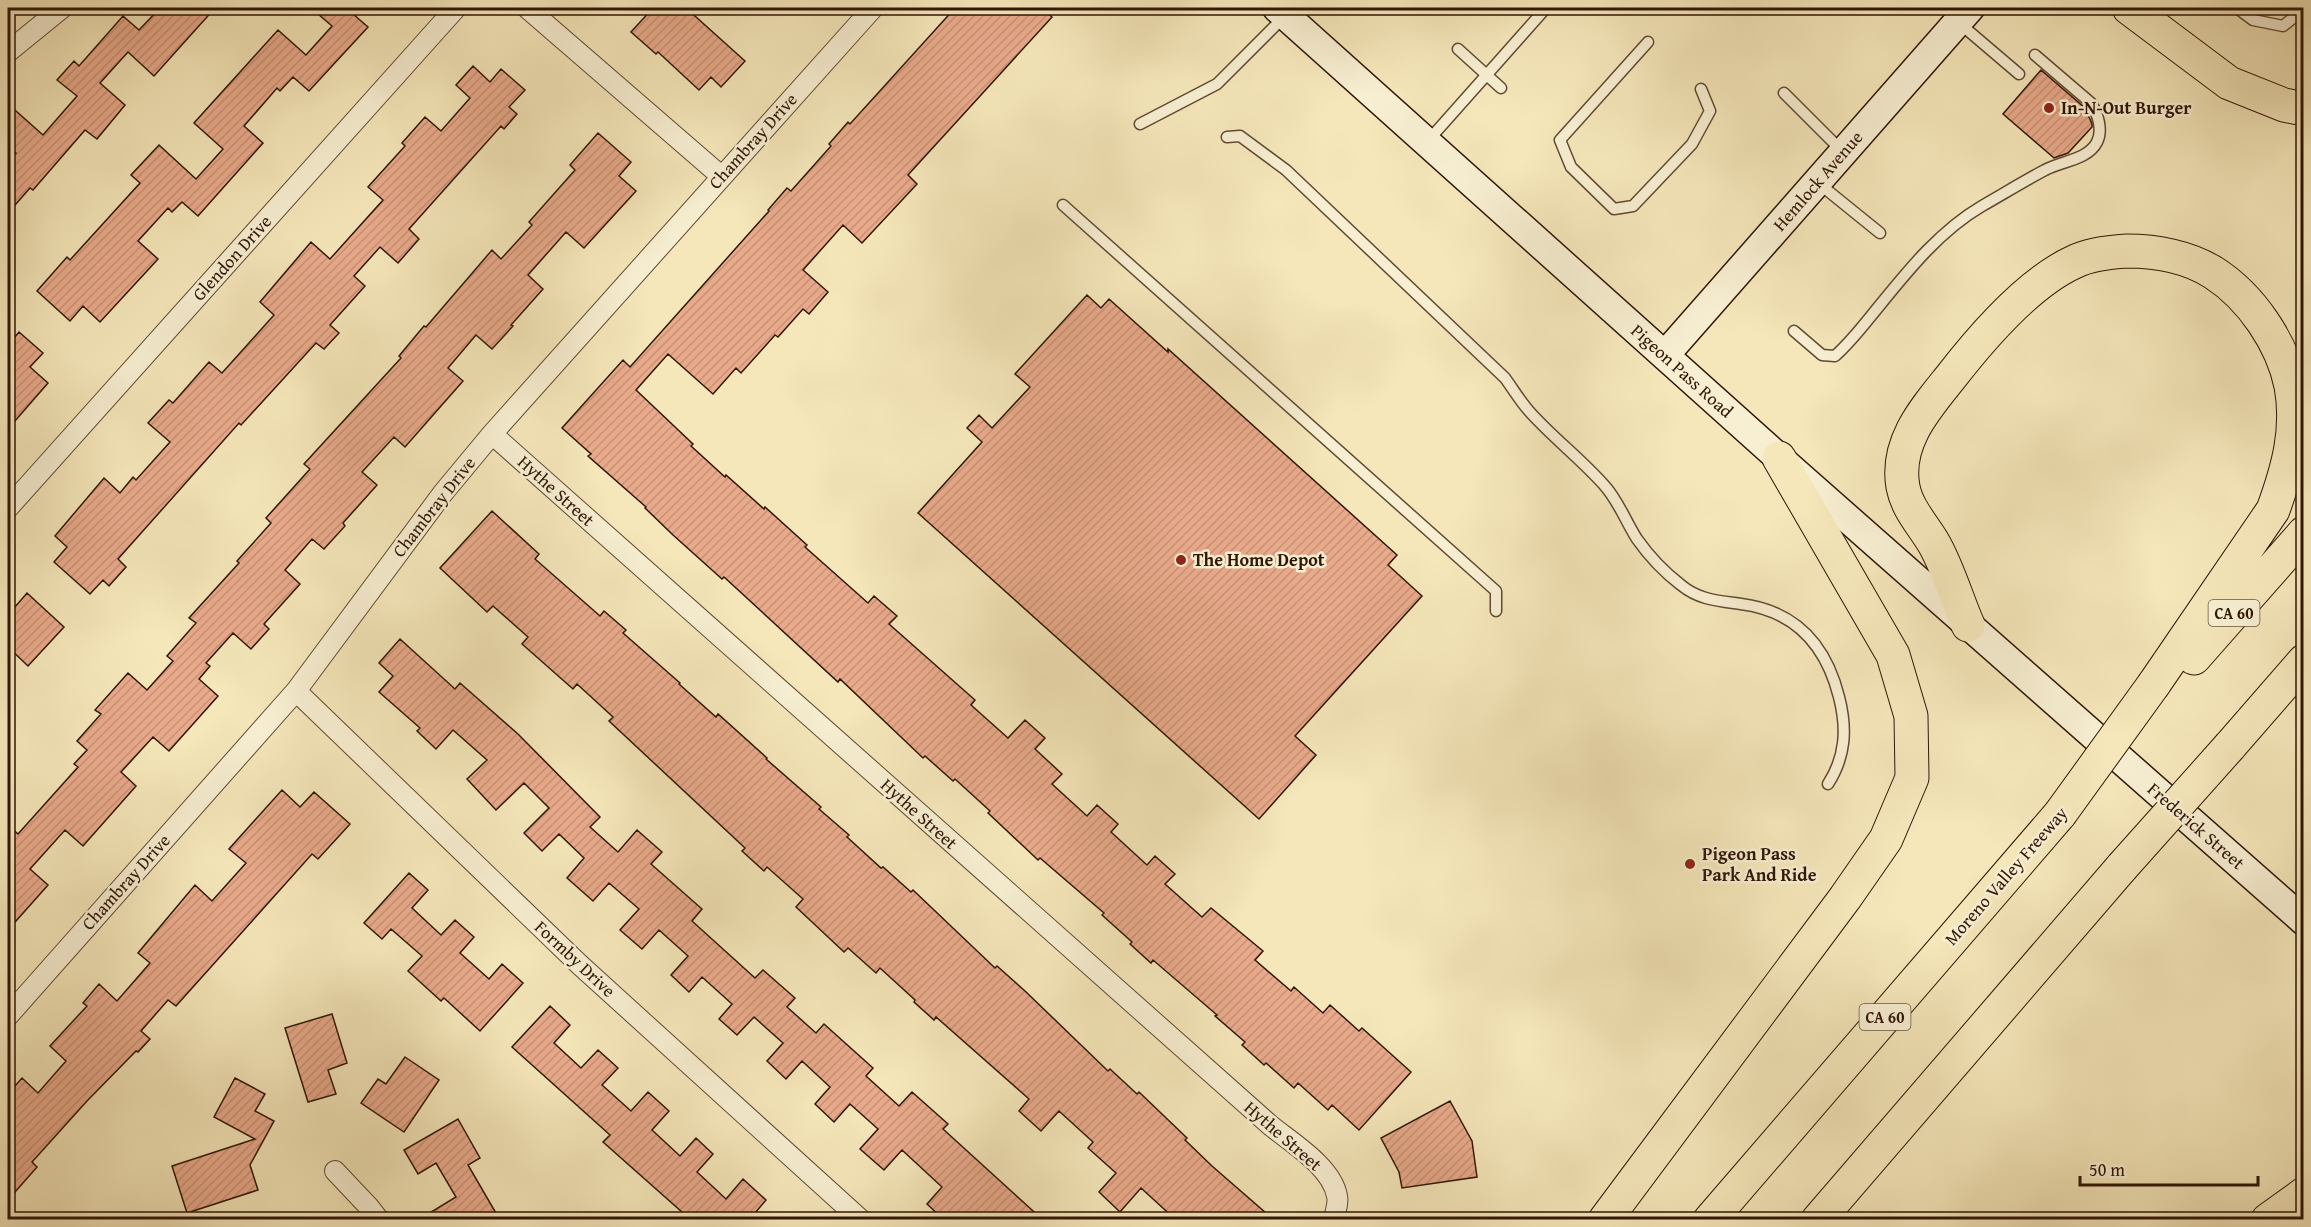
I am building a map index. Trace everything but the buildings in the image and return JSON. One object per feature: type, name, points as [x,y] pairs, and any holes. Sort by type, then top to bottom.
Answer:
[{"type":"highway","points":[[2129,8],[2229,83],[2284,105],[2304,109]]},
{"type":"highway","points":[[1968,625],[1933,542],[1911,510],[1903,487],[1902,465],[1907,441],[1918,418],[1958,367],[2022,297],[2049,275],[2076,261],[2110,252],[2142,251],[2173,256],[2212,272],[2238,292],[2265,325],[2282,360],[2291,387],[2292,446],[2285,477],[2273,510],[2159,688]]},
{"type":"highway","points":[[1605,1220],[1845,898],[1886,839],[1912,778],[1911,716],[1893,655],[1779,458]]},
{"type":"highway","name":"Moreno Valley Freeway","points":[[1710,1220],[2060,814],[2159,688],[2304,533]]},
{"type":"highway","points":[[1818,1220],[2122,867],[2304,661]]},
{"type":"highway","points":[[2268,1220],[2304,1194]]},
{"type":"main road","name":"Pigeon Pass Road","points":[[1281,11],[1779,458],[2090,732]]},
{"type":"main road","name":"Hemlock Avenue","points":[[1665,355],[1964,15]]},
{"type":"main road","name":"Frederick Street","points":[[2090,732],[2304,921]]},
{"type":"street","points":[[8,52],[62,8]]},
{"type":"street","name":"Glendon Drive","points":[[8,508],[456,8]]},
{"type":"street","points":[[527,8],[722,176]]},
{"type":"street","name":"Chambray Drive","points":[[8,1016],[296,691],[443,493],[492,434],[873,8]]},
{"type":"street","name":"Hythe Street","points":[[492,434],[1270,1125],[1322,1167],[1332,1181],[1338,1198],[1334,1220]]},
{"type":"street","name":"Formby Drive","points":[[296,691],[580,965],[861,1220]]},
{"type":"street","points":[[335,1171],[379,1220]]},
{"type":"lane","points":[[1427,142],[1546,8]]},
{"type":"lane","points":[[2237,8],[2253,20],[2283,26],[2293,18]]},
{"type":"lane","points":[[1140,124],[1217,84],[1281,11]]},
{"type":"lane","points":[[1964,15],[2019,74]]},
{"type":"lane","points":[[1648,42],[1560,140],[1571,167],[1614,209],[1633,206],[1692,144],[1710,111],[1701,89]]},
{"type":"lane","points":[[1458,48],[1501,88]]},
{"type":"lane","points":[[1794,331],[1822,355],[1835,356],[1848,345],[1882,303],[1947,231],[1979,208],[2038,174],[2091,150],[2098,141],[2096,111],[2091,103],[2035,55]]},
{"type":"lane","points":[[1784,93],[1843,153]]},
{"type":"lane","points":[[1227,136],[1240,136],[1286,170],[1505,378],[1529,410],[1605,486],[1637,539],[1656,562],[1682,586],[1710,600],[1744,604],[1774,613],[1791,621],[1806,632],[1820,649],[1828,664],[1838,690],[1844,717],[1845,735],[1842,752],[1836,771],[1828,784]]},
{"type":"lane","points":[[1817,182],[1880,233]]},
{"type":"lane","points":[[1063,205],[1496,591],[1496,611]]},
{"type":"place","name":"In-N-Out Burger","points":[[2049,108]]},
{"type":"place","name":"The Home Depot","points":[[1181,560]]},
{"type":"place","name":"Pigeon Pass Park And Ride","points":[[1690,864]]}]
